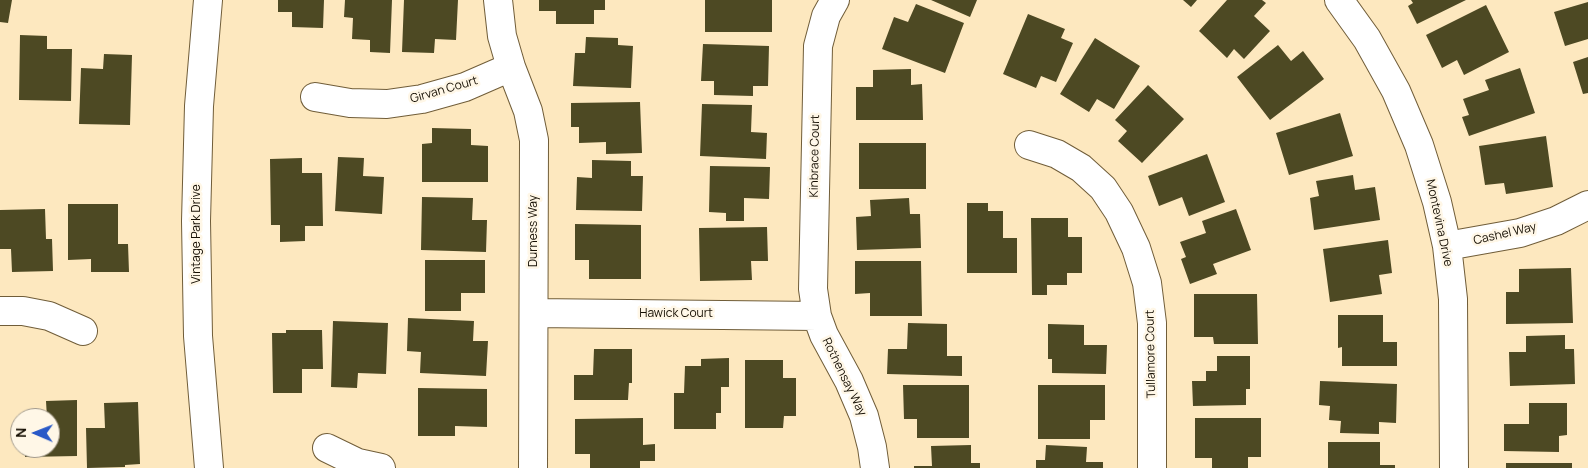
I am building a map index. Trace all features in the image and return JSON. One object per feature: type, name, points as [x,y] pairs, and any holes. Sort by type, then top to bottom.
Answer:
[{"type":"street","name":"Vintage Park Drive","points":[[208,0],[199,106],[196,221],[198,336],[209,468]]},
{"type":"street","name":"Durness Way","points":[[498,0],[502,36],[511,67],[528,111],[534,140],[533,468]]},
{"type":"street","name":"Kinbrace Court","points":[[817,316],[813,289],[818,46],[826,16],[835,0]]},
{"type":"street","name":"Montevina Drive","points":[[1339,0],[1367,39],[1400,100],[1419,145],[1437,202],[1447,246],[1453,299],[1454,468]]},
{"type":"street","name":"Girvan Court","points":[[316,97],[350,104],[387,104],[422,99],[465,87],[511,67]]},
{"type":"street","name":"Tullamore Court","points":[[1029,145],[1057,154],[1081,168],[1103,188],[1119,212],[1136,248],[1147,283],[1152,323],[1152,468]]},
{"type":"street","name":"Cashel Way","points":[[1447,246],[1520,233],[1556,220],[1588,205]]},
{"type":"street","points":[[0,311],[23,311],[49,316],[83,331]]},
{"type":"street","name":"Hawick Court","points":[[534,313],[817,316]]},
{"type":"street","name":"Rothensay Way","points":[[817,316],[824,335],[850,381],[864,416],[875,468]]},
{"type":"street","points":[[327,448],[358,463],[381,468]]},
{"type":"building","points":[[0,0],[12,0],[8,23],[0,22]]},
{"type":"building","points":[[278,0],[324,0],[323,28],[292,27],[292,12],[278,12]]},
{"type":"building","points":[[345,0],[392,0],[390,53],[370,52],[370,40],[352,39],[353,18],[344,17]]},
{"type":"building","points":[[404,0],[458,0],[456,40],[435,39],[434,53],[402,52]]},
{"type":"building","points":[[539,0],[605,0],[605,10],[594,10],[594,24],[556,24],[556,11],[539,11]]},
{"type":"building","points":[[705,0],[772,0],[772,32],[705,32]]},
{"type":"building","points":[[931,0],[977,0],[970,17]]},
{"type":"building","points":[[1183,0],[1197,0],[1191,7]]},
{"type":"building","points":[[1227,0],[1262,0],[1266,3],[1254,16],[1270,31],[1244,59],[1234,49],[1227,58],[1199,31]]},
{"type":"building","points":[[1411,0],[1466,0],[1417,24],[1408,6],[1413,3]]},
{"type":"building","points":[[1588,2],[1588,39],[1565,46],[1554,12]]},
{"type":"building","points":[[916,4],[964,23],[945,73],[882,49],[894,17],[908,22]]},
{"type":"building","points":[[1486,5],[1509,52],[1464,75],[1457,60],[1442,68],[1426,35]]},
{"type":"building","points":[[1028,14],[1065,29],[1061,38],[1073,43],[1056,82],[1041,76],[1036,88],[1003,74]]},
{"type":"building","points":[[20,35],[47,36],[47,49],[72,49],[71,101],[19,100]]},
{"type":"building","points":[[586,37],[618,38],[618,45],[633,46],[631,88],[573,86],[575,53],[585,53]]},
{"type":"building","points":[[1095,38],[1140,66],[1114,109],[1097,99],[1089,112],[1060,94]]},
{"type":"building","points":[[703,44],[769,46],[768,86],[753,86],[753,96],[714,95],[714,81],[701,81]]},
{"type":"building","points":[[1278,45],[1291,61],[1303,51],[1324,79],[1270,120],[1237,77]]},
{"type":"building","points":[[104,54],[132,55],[130,125],[79,124],[81,68],[103,69]]},
{"type":"building","points":[[1588,57],[1588,93],[1583,94],[1573,62]]},
{"type":"building","points":[[1520,68],[1535,113],[1469,136],[1462,117],[1469,115],[1463,99],[1489,90],[1485,80]]},
{"type":"building","points":[[911,69],[911,85],[922,84],[923,120],[856,120],[856,87],[873,87],[873,70]]},
{"type":"building","points":[[1148,85],[1184,119],[1142,163],[1118,141],[1127,131],[1115,120]]},
{"type":"building","points":[[640,102],[642,153],[606,154],[606,142],[579,143],[579,127],[571,127],[571,103]]},
{"type":"building","points":[[702,104],[752,105],[751,132],[767,133],[766,159],[700,156]]},
{"type":"building","points":[[1340,113],[1353,156],[1289,175],[1276,133]]},
{"type":"building","points":[[432,128],[471,129],[471,145],[488,146],[488,182],[422,182],[422,144],[432,143]]},
{"type":"building","points":[[1546,136],[1553,187],[1506,194],[1504,183],[1485,185],[1479,146]]},
{"type":"building","points":[[859,143],[926,143],[926,189],[859,189]]},
{"type":"building","points":[[1207,154],[1225,202],[1189,216],[1182,197],[1159,206],[1148,176]]},
{"type":"building","points":[[338,157],[364,158],[363,176],[384,177],[382,214],[335,211]]},
{"type":"building","points":[[302,158],[302,173],[322,173],[323,226],[305,226],[305,241],[280,242],[280,225],[271,225],[270,159]]},
{"type":"building","points":[[592,160],[631,161],[631,176],[643,176],[642,211],[576,210],[577,177],[592,178]]},
{"type":"building","points":[[710,166],[770,167],[769,199],[744,198],[744,221],[726,221],[726,213],[709,212]]},
{"type":"building","points":[[1353,175],[1355,190],[1375,187],[1380,220],[1314,230],[1310,198],[1319,196],[1316,181]]},
{"type":"building","points":[[422,197],[473,198],[472,220],[487,220],[486,252],[421,250]]},
{"type":"building","points":[[909,198],[910,214],[920,214],[921,248],[857,250],[856,217],[871,216],[870,200]]},
{"type":"building","points":[[967,203],[988,203],[988,211],[1003,211],[1003,238],[1017,238],[1017,273],[967,273]]},
{"type":"building","points":[[68,204],[118,204],[118,244],[128,244],[129,272],[91,272],[91,259],[68,260]]},
{"type":"building","points":[[45,209],[46,239],[52,239],[53,271],[12,272],[11,249],[0,249],[0,210]]},
{"type":"building","points":[[1236,209],[1251,250],[1213,264],[1217,274],[1190,284],[1181,259],[1186,257],[1180,242],[1206,233],[1202,221]]},
{"type":"building","points":[[1031,218],[1068,218],[1068,237],[1082,237],[1082,273],[1067,273],[1067,285],[1047,285],[1047,295],[1032,295]]},
{"type":"building","points":[[575,224],[641,225],[641,279],[589,279],[589,260],[575,260]]},
{"type":"building","points":[[767,227],[768,261],[751,261],[752,280],[700,281],[699,228]]},
{"type":"building","points":[[1388,240],[1392,273],[1379,275],[1382,294],[1330,302],[1323,249]]},
{"type":"building","points":[[425,260],[485,260],[485,293],[461,293],[461,311],[425,311]]},
{"type":"building","points":[[855,261],[921,261],[922,316],[870,316],[870,293],[855,294]]},
{"type":"building","points":[[1571,268],[1573,323],[1506,324],[1506,292],[1519,292],[1519,269]]},
{"type":"building","points":[[1194,294],[1257,294],[1258,344],[1214,344],[1213,337],[1194,337]]},
{"type":"building","points":[[1338,315],[1383,315],[1383,342],[1397,342],[1397,366],[1342,366],[1342,347],[1338,348]]},
{"type":"building","points":[[408,318],[474,321],[473,341],[488,341],[486,376],[420,373],[421,352],[407,351]]},
{"type":"building","points":[[333,321],[388,323],[386,374],[358,373],[357,388],[331,387]]},
{"type":"building","points":[[908,323],[947,324],[947,356],[962,356],[962,376],[887,374],[888,349],[907,349]]},
{"type":"building","points":[[1048,324],[1084,325],[1084,345],[1107,345],[1106,374],[1052,373],[1052,359],[1048,359]]},
{"type":"building","points":[[286,330],[322,330],[323,369],[302,369],[302,393],[273,393],[272,333],[286,333]]},
{"type":"building","points":[[1565,335],[1565,349],[1574,349],[1575,384],[1510,386],[1509,352],[1526,352],[1526,336]]},
{"type":"building","points":[[594,349],[632,349],[632,383],[629,383],[628,400],[574,400],[574,375],[593,375]]},
{"type":"building","points":[[1217,356],[1250,356],[1250,389],[1246,389],[1246,405],[1193,406],[1192,381],[1206,381],[1206,371],[1217,371]]},
{"type":"building","points":[[729,358],[729,387],[721,387],[721,413],[716,413],[716,429],[674,429],[674,393],[684,393],[685,366],[701,366],[701,359]]},
{"type":"building","points":[[745,360],[783,360],[783,378],[796,378],[796,416],[784,416],[783,428],[745,428]]},
{"type":"building","points":[[1320,381],[1397,384],[1396,423],[1379,422],[1379,434],[1340,433],[1341,421],[1329,420],[1330,406],[1319,405]]},
{"type":"building","points":[[903,385],[969,385],[969,438],[917,438],[917,419],[904,419]]},
{"type":"building","points":[[1038,385],[1105,385],[1105,420],[1090,420],[1090,439],[1038,439]]},
{"type":"building","points":[[418,388],[487,389],[487,427],[455,426],[455,436],[418,436]]},
{"type":"building","points":[[77,400],[77,456],[60,456],[60,408],[46,408],[46,401]]},
{"type":"building","points":[[138,402],[140,464],[125,465],[125,467],[87,468],[86,428],[105,428],[104,403]]},
{"type":"building","points":[[1529,403],[1567,403],[1567,435],[1559,436],[1559,452],[1504,451],[1504,424],[1529,424]]},
{"type":"building","points":[[643,418],[643,445],[655,444],[655,461],[640,461],[640,468],[590,468],[590,454],[575,454],[575,419]]},
{"type":"building","points":[[1195,418],[1261,418],[1261,457],[1248,457],[1248,468],[1212,468],[1212,458],[1195,458]]},
{"type":"building","points":[[1328,442],[1380,442],[1380,465],[1395,465],[1395,468],[1328,468]]},
{"type":"building","points":[[971,445],[971,463],[980,463],[980,468],[914,468],[914,466],[932,466],[931,446]]},
{"type":"building","points":[[1046,445],[1087,447],[1086,462],[1103,462],[1103,468],[1036,468],[1036,460],[1045,460]]},
{"type":"building","points":[[1506,463],[1572,463],[1572,468],[1506,468]]}]
